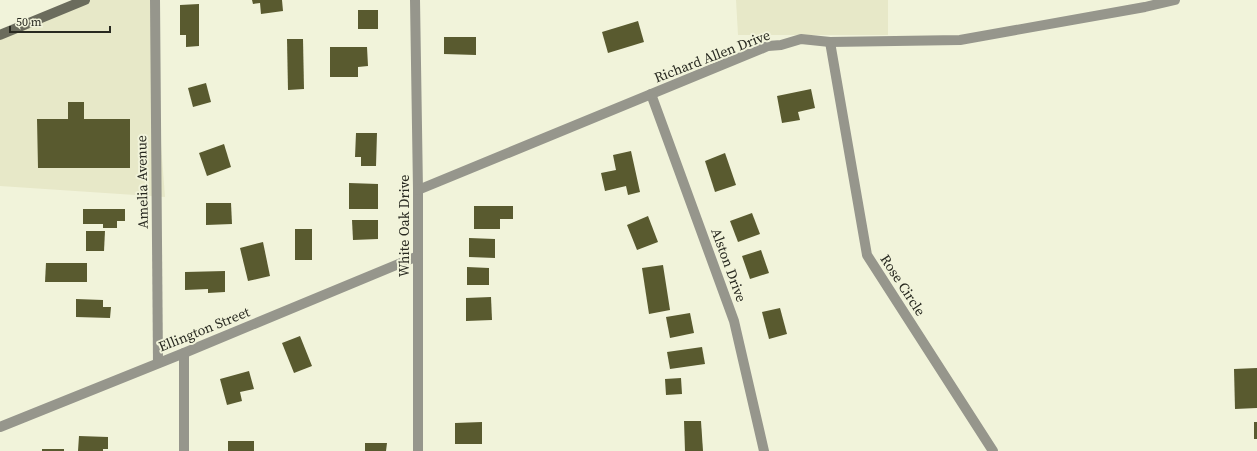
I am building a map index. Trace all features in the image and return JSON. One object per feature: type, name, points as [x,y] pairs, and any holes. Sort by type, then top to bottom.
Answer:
[{"type":"main road","points":[[0,35],[85,0]]},
{"type":"street","name":"Amelia Avenue","points":[[155,0],[158,363]]},
{"type":"street","name":"White Oak Drive","points":[[416,0],[418,451]]},
{"type":"street","name":"Richard Allen Drive","points":[[418,190],[768,46],[781,45],[800,39],[830,42],[960,40],[1145,7],[1175,0]]},
{"type":"street","name":"Rose Circle","points":[[830,42],[867,255],[993,451]]},
{"type":"street","name":"Alston Drive","points":[[651,94],[734,321],[764,451]]},
{"type":"street","name":"Ellington Street","points":[[0,427],[418,256]]},
{"type":"street","points":[[184,353],[184,451]]},
{"type":"shaded area","points":[[84,0],[150,0],[165,197],[0,186],[0,32]]},
{"type":"shaded area","points":[[736,0],[888,0],[888,35],[738,35]]},
{"type":"building","points":[[252,0],[282,0],[283,11],[261,14],[260,3],[253,4]]},
{"type":"building","points":[[199,4],[199,46],[186,47],[186,35],[180,35],[180,5]]},
{"type":"building","points":[[358,10],[378,10],[378,29],[358,29]]},
{"type":"building","points":[[638,21],[644,42],[608,53],[602,32]]},
{"type":"building","points":[[444,37],[476,37],[476,55],[444,54]]},
{"type":"building","points":[[287,39],[303,39],[304,89],[288,90]]},
{"type":"building","points":[[330,47],[367,47],[368,66],[358,67],[358,77],[330,77]]},
{"type":"building","points":[[206,83],[211,102],[193,107],[188,88]]},
{"type":"building","points":[[811,89],[815,108],[798,112],[800,120],[782,123],[777,96]]},
{"type":"building","points":[[68,102],[84,102],[84,119],[130,119],[130,168],[38,168],[37,119],[68,119]]},
{"type":"building","points":[[356,133],[377,133],[376,166],[361,166],[361,157],[355,157]]},
{"type":"building","points":[[224,144],[231,167],[207,176],[199,153]]},
{"type":"building","points":[[631,151],[640,192],[628,195],[626,186],[605,191],[601,173],[616,170],[613,155]]},
{"type":"building","points":[[725,153],[736,185],[715,192],[705,161]]},
{"type":"building","points":[[349,183],[378,184],[378,209],[349,209]]},
{"type":"building","points":[[206,203],[231,203],[232,224],[206,225]]},
{"type":"building","points":[[474,206],[513,206],[513,219],[500,219],[500,229],[474,229]]},
{"type":"building","points":[[83,209],[125,209],[125,221],[117,221],[117,228],[103,228],[103,224],[83,224]]},
{"type":"building","points":[[752,213],[760,234],[738,242],[730,221]]},
{"type":"building","points":[[648,216],[658,242],[637,250],[627,225]]},
{"type":"building","points":[[352,220],[378,220],[378,239],[353,240]]},
{"type":"building","points":[[295,229],[312,229],[312,260],[295,260]]},
{"type":"building","points":[[86,231],[105,231],[104,251],[86,251]]},
{"type":"building","points":[[469,238],[495,239],[495,258],[469,257]]},
{"type":"building","points":[[263,242],[270,276],[248,281],[240,248]]},
{"type":"building","points":[[761,250],[769,273],[750,279],[742,256]]},
{"type":"building","points":[[46,263],[87,263],[87,282],[45,282]]},
{"type":"building","points":[[663,265],[670,310],[649,314],[642,268]]},
{"type":"building","points":[[467,267],[489,268],[489,285],[467,285]]},
{"type":"building","points":[[225,271],[225,292],[208,293],[208,289],[185,290],[185,272]]},
{"type":"building","points":[[491,297],[492,320],[466,321],[466,298]]},
{"type":"building","points":[[76,299],[103,300],[103,307],[111,307],[110,318],[76,317]]},
{"type":"building","points":[[780,308],[787,334],[769,339],[762,312]]},
{"type":"building","points":[[690,313],[694,333],[670,338],[666,317]]},
{"type":"building","points":[[300,336],[312,366],[294,373],[282,343]]},
{"type":"building","points":[[702,347],[705,364],[670,369],[667,352]]},
{"type":"building","points":[[1257,368],[1257,408],[1235,409],[1234,369]]},
{"type":"building","points":[[249,371],[254,389],[240,392],[242,401],[227,405],[220,379]]},
{"type":"building","points":[[681,378],[682,394],[666,395],[665,379]]},
{"type":"building","points":[[684,421],[701,421],[703,451],[685,451]]},
{"type":"building","points":[[482,422],[482,444],[455,444],[455,423]]},
{"type":"building","points":[[1254,422],[1257,422],[1257,439],[1254,439]]},
{"type":"building","points":[[79,436],[108,437],[108,449],[103,449],[103,451],[78,451]]},
{"type":"building","points":[[228,441],[254,441],[254,451],[228,451]]},
{"type":"building","points":[[365,443],[387,443],[386,451],[365,451]]},
{"type":"building","points":[[42,449],[64,449],[64,451],[42,451]]}]
